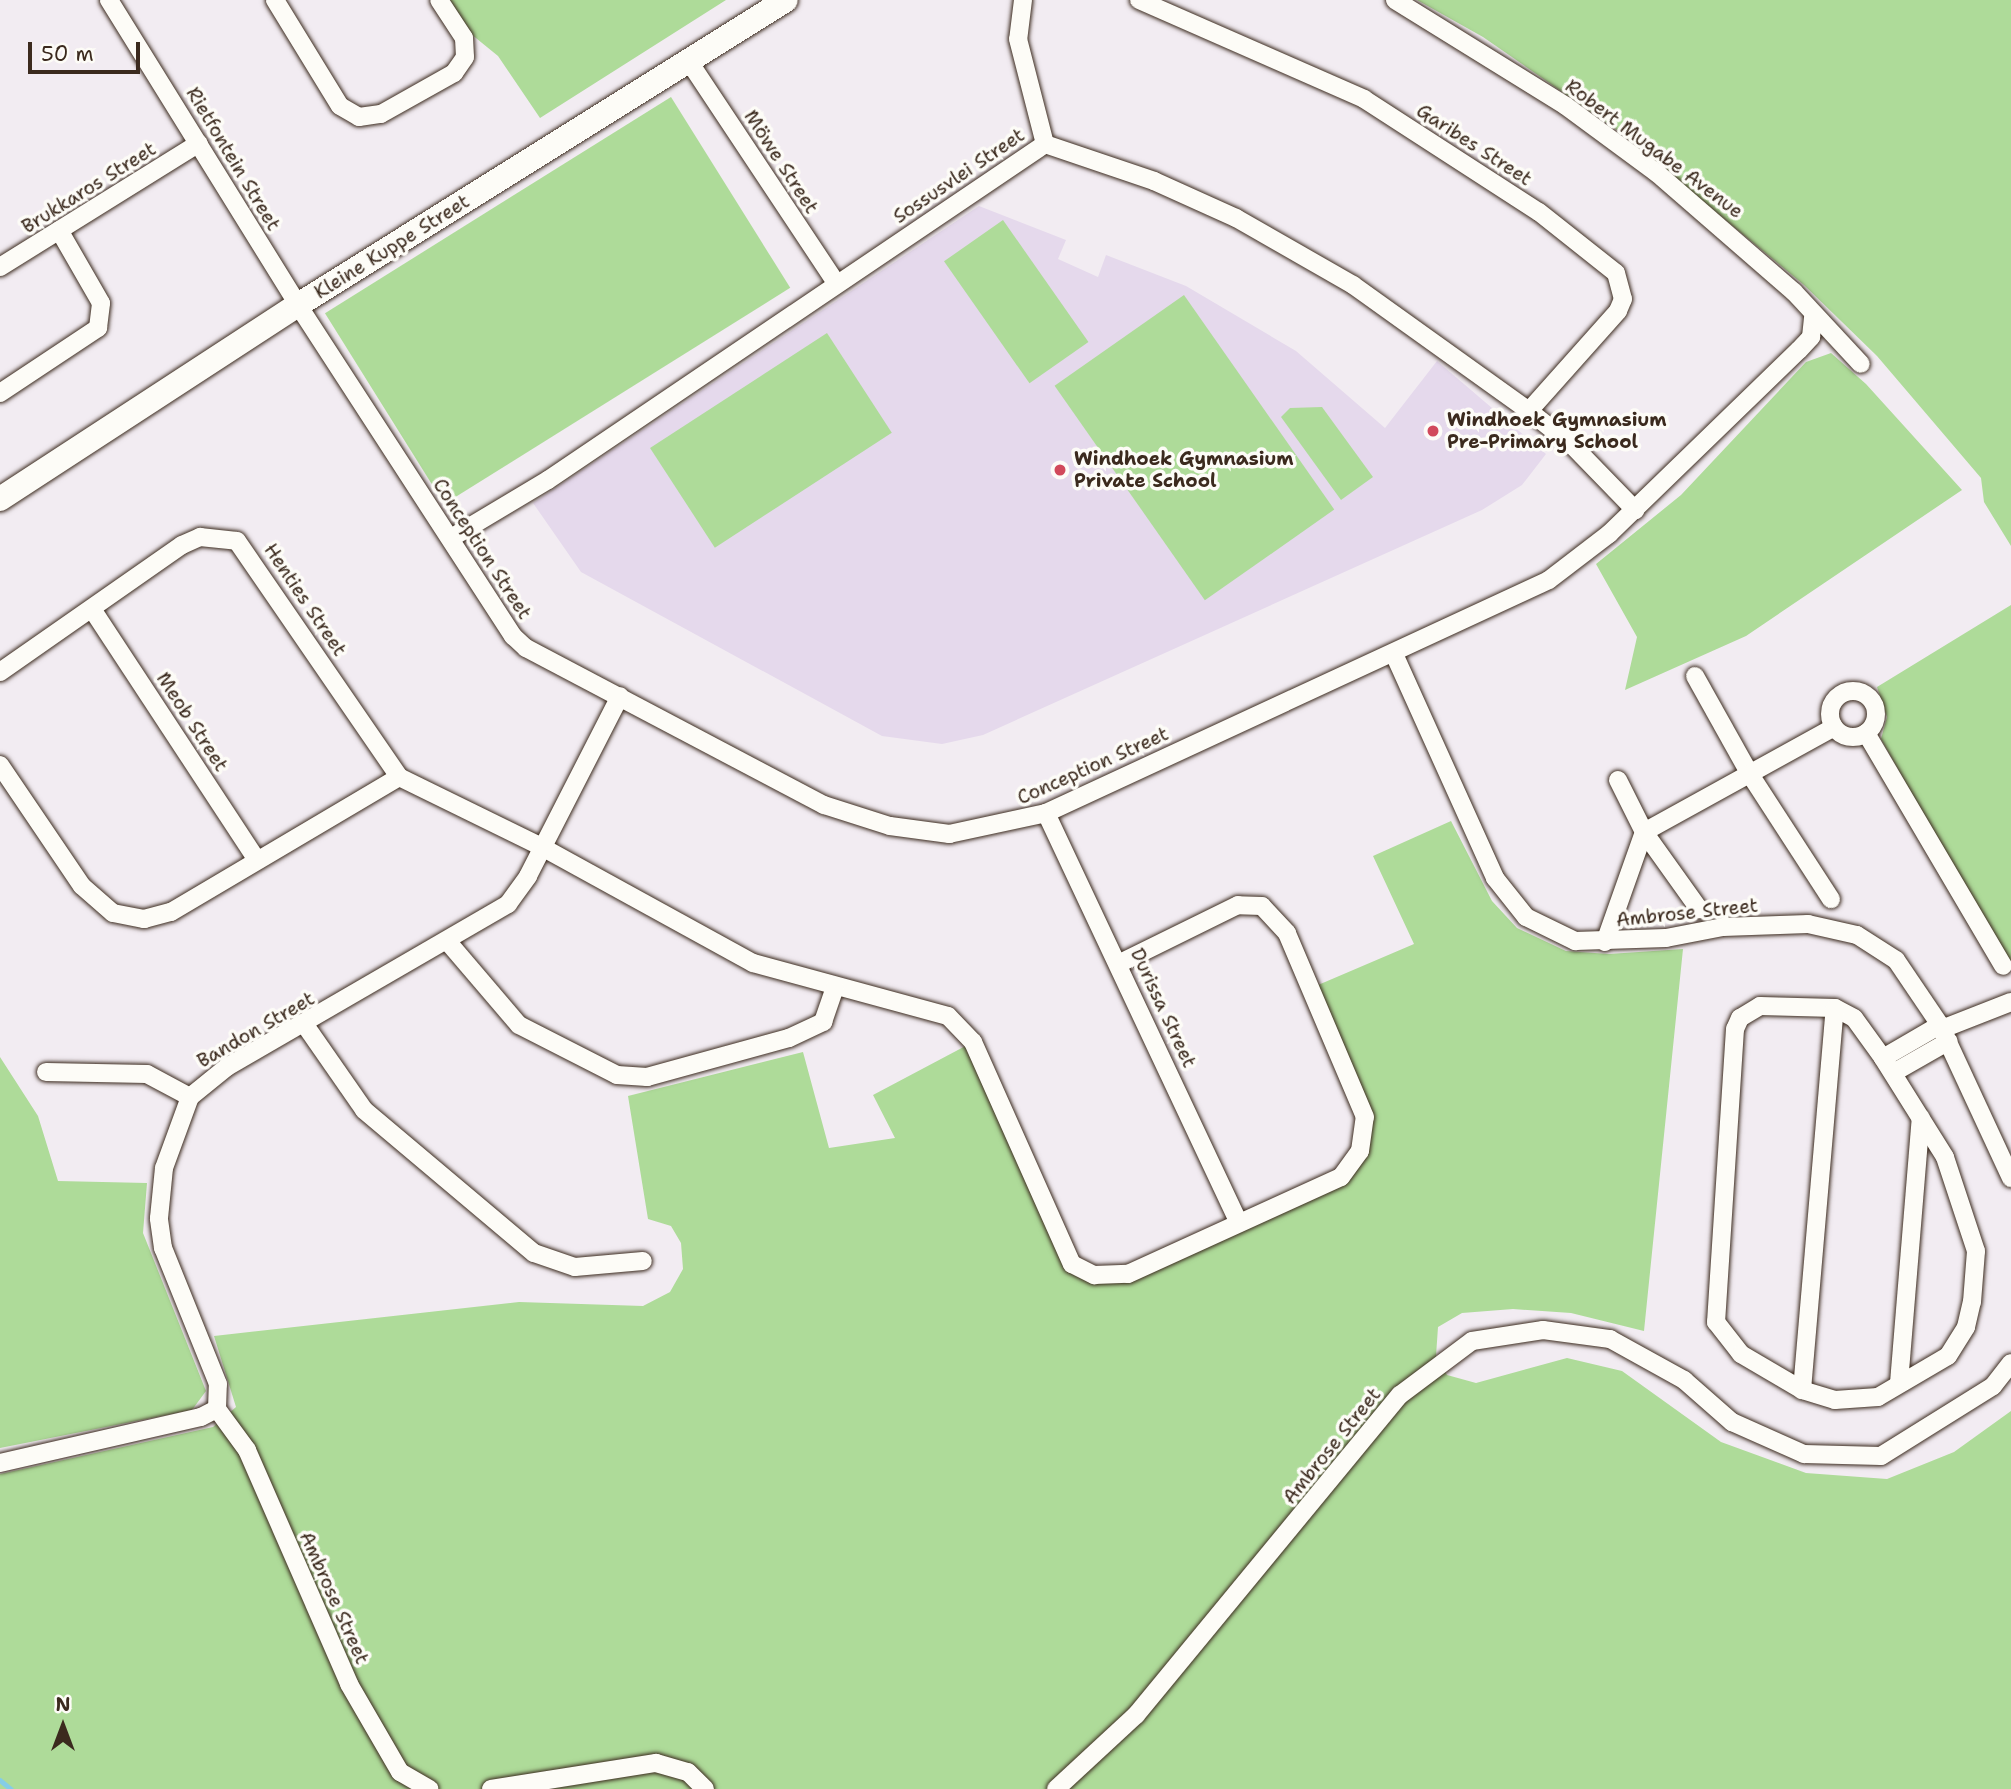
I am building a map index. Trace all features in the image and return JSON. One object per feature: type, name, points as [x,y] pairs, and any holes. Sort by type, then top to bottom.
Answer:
[{"type":"street","points":[[275,0],[340,106],[359,117],[381,114],[454,73],[464,57],[464,38],[439,0]]},
{"type":"street","name":"Kleine Kuppe Street","points":[[0,499],[298,305],[690,63],[786,0]]},
{"type":"street","points":[[1023,0],[1018,39],[1045,144]]},
{"type":"street","name":"Garibes Street","points":[[1139,0],[1364,99],[1539,212],[1616,273],[1623,299],[1618,311],[1530,411]]},
{"type":"street","name":"Robert Mugabe Avenue","points":[[1395,0],[1523,78],[1657,173],[1774,273],[1813,317],[1861,364]]},
{"type":"street","name":"Rietfontein Street","points":[[119,3],[199,144],[298,305]]},
{"type":"street","name":"Möwe Street","points":[[690,63],[837,284]]},
{"type":"street","name":"Brukkaros Street","points":[[0,267],[199,144]]},
{"type":"street","name":"Sossusvlei Street","points":[[451,538],[548,480],[1045,144],[1154,181],[1236,218],[1353,285],[1530,411],[1635,510]]},
{"type":"street","points":[[0,393],[98,328],[102,303],[59,230]]},
{"type":"street","name":"Conception Street","points":[[298,305],[519,642],[857,818],[949,834],[1046,813],[1549,580],[1635,510],[1799,351],[1811,337],[1813,317]]},
{"type":"street","name":"Henties Street","points":[[0,672],[181,545],[200,537],[237,541],[400,778],[540,846],[753,963],[835,988],[948,1016],[973,1042],[1072,1264],[1094,1275],[1128,1274],[1341,1177],[1360,1151],[1365,1117],[1287,933],[1262,906],[1238,905],[1120,963]]},
{"type":"street","name":"Meob Street","points":[[92,609],[256,859]]},
{"type":"street","name":"Ambrose Street","points":[[1394,654],[1495,878],[1526,917],[1575,941],[1605,942],[1723,927],[1808,924],[1857,935],[1896,960],[1944,1032],[2011,1178]]},
{"type":"street","points":[[1695,676],[1751,776],[1831,899]]},
{"type":"street","points":[[1854,690],[1868,695],[1876,709],[1874,724],[1866,733],[1847,736],[1834,727],[1831,706],[1840,694],[1854,690]]},
{"type":"street","name":"Bandon Street","points":[[217,1409],[218,1384],[163,1248],[159,1218],[164,1168],[190,1097],[227,1067],[448,942],[519,892],[540,846],[620,696]]},
{"type":"street","points":[[1605,942],[1644,832],[1751,776],[1834,727]]},
{"type":"street","points":[[1866,733],[2003,965]]},
{"type":"street","points":[[0,765],[82,886],[100,904],[124,917],[154,919],[171,912],[256,859],[400,778]]},
{"type":"street","points":[[1618,780],[1644,832],[1699,909]]},
{"type":"street","name":"Durissa Street","points":[[1046,813],[1120,963],[1239,1223]]},
{"type":"street","points":[[448,942],[519,1025],[617,1075],[647,1077],[789,1038],[823,1022],[835,988]]},
{"type":"street","points":[[1888,1065],[1944,1032],[2011,1002]]},
{"type":"street","points":[[1760,1006],[1835,1008],[1854,1018],[1888,1065],[1945,1157],[1973,1241],[1972,1302],[1966,1327],[1948,1356],[1930,1370],[1899,1382],[1878,1397],[1860,1400],[1835,1399],[1802,1390],[1741,1354],[1716,1322],[1735,1029],[1740,1018],[1760,1006]]},
{"type":"street","points":[[1802,1390],[1835,1008]]},
{"type":"street","points":[[305,1025],[363,1110],[534,1253],[575,1267],[643,1261]]},
{"type":"street","points":[[46,1072],[147,1074],[190,1097]]},
{"type":"street","points":[[1899,1382],[1921,1118]]},
{"type":"street","name":"Ambrose Street","points":[[1056,1789],[1136,1715],[1399,1395],[1472,1341],[1543,1330],[1610,1339],[1684,1380],[1732,1422],[1804,1454],[1881,1456],[1993,1385],[2011,1363]]},
{"type":"street","points":[[0,1463],[201,1418],[217,1409]]},
{"type":"street","name":"Ambrose Street","points":[[217,1409],[247,1450],[349,1684],[400,1772],[430,1789]]},
{"type":"street","points":[[491,1789],[656,1763],[688,1772],[705,1789]]},
{"type":"shaded area","name":"Windhoek Gymnasium Private School","points":[[979,206],[1066,240],[1058,259],[1098,277],[1106,255],[1186,286],[1296,351],[1385,428],[1437,361],[1546,454],[1522,485],[1482,510],[983,735],[942,744],[882,736],[581,572],[533,503]]},
{"type":"green space","points":[[450,0],[726,0],[540,118],[498,56],[471,34]]},
{"type":"green space","points":[[1417,0],[2011,0],[2011,546],[1984,502],[1981,478],[1877,356],[1804,285],[1617,130],[1483,37]]},
{"type":"green space","points":[[671,97],[790,288],[444,504],[325,313]]},
{"type":"green space","points":[[1003,220],[1088,342],[1029,383],[944,261]]},
{"type":"green space","points":[[1184,295],[1334,510],[1205,600],[1055,386]]},
{"type":"green space","points":[[827,333],[892,433],[715,548],[650,448]]},
{"type":"green space","points":[[1831,353],[1866,384],[1962,490],[1746,636],[1625,690],[1637,637],[1596,564],[1681,495],[1806,362]]},
{"type":"green space","points":[[1322,407],[1373,477],[1341,500],[1281,417],[1290,408]]},
{"type":"green space","points":[[2011,605],[2011,969],[1881,739],[1887,717],[1877,687]]},
{"type":"green space","points":[[1451,821],[1492,901],[1517,928],[1566,951],[1609,954],[1683,949],[1644,1331],[1571,1313],[1513,1309],[1462,1313],[1438,1327],[1436,1356],[1447,1375],[1476,1383],[1567,1358],[1622,1371],[1721,1442],[1806,1473],[1887,1479],[1954,1452],[2011,1411],[2011,1789],[0,1789],[0,1474],[213,1427],[236,1407],[214,1336],[519,1302],[643,1306],[670,1292],[683,1269],[681,1243],[671,1226],[648,1219],[628,1096],[803,1052],[829,1148],[895,1138],[873,1095],[973,1042],[1072,1263],[1128,1274],[1341,1177],[1365,1117],[1311,988],[1414,944],[1373,856]]},
{"type":"green space","points":[[0,1057],[38,1116],[58,1181],[147,1183],[143,1233],[206,1391],[192,1410],[0,1448]]},
{"type":"waterway","points":[[0,1780],[11,1789]]},
{"type":"place","name":"Windhoek Gymnasium Pre-Primary School","points":[[1433,431]]},
{"type":"place","name":"Windhoek Gymnasium Private School","points":[[1060,470]]}]
